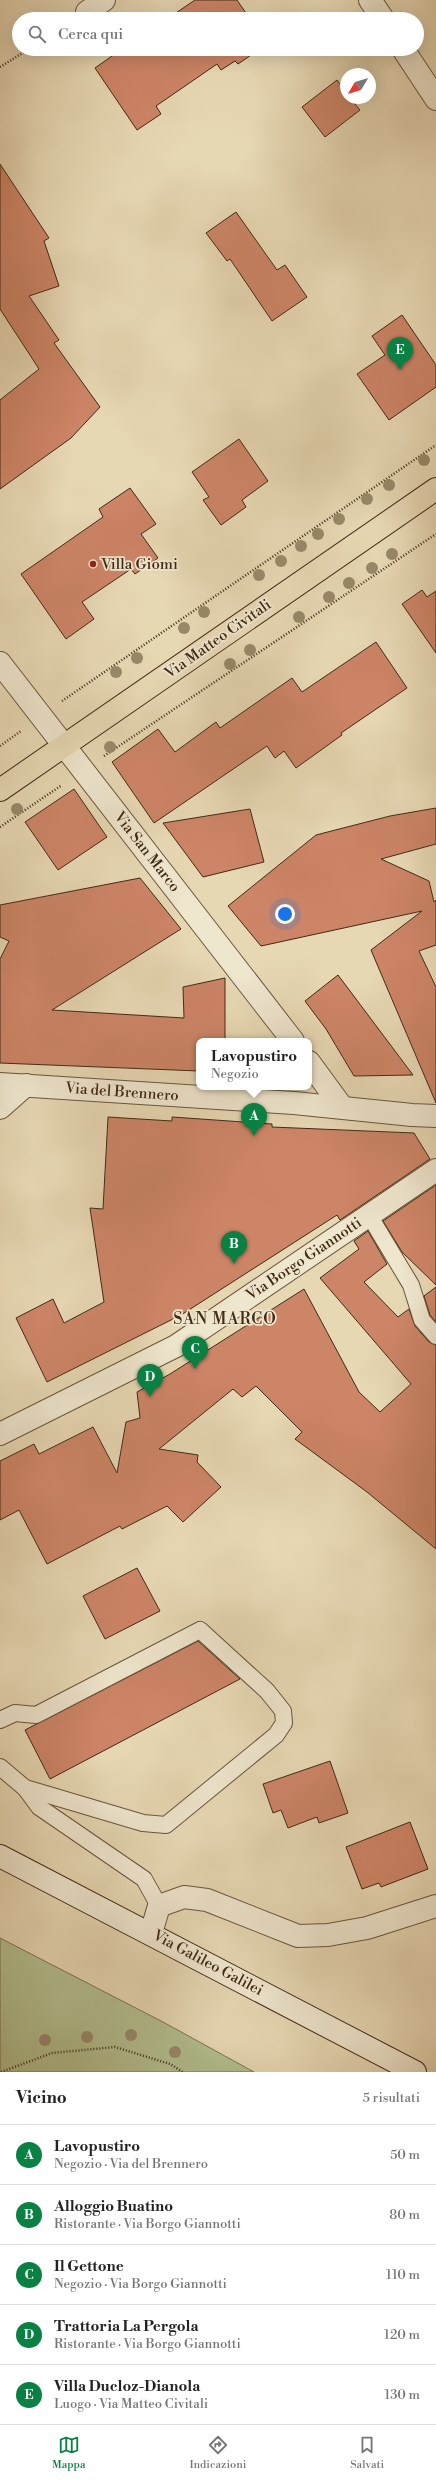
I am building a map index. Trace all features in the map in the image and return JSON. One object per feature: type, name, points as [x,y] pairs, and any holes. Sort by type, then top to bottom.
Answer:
[{"type":"main road","name":"Via Matteo Civitali","points":[[0,790],[66,746],[436,488]]},
{"type":"street","points":[[370,0],[378,12]]},
{"type":"street","points":[[408,56],[436,98]]},
{"type":"street","name":"Via San Marco","points":[[0,663],[66,746],[291,1038]]},
{"type":"street","points":[[312,1066],[342,1107]]},
{"type":"street","name":"Via del Brennero","points":[[0,1084],[342,1107],[412,1116],[436,1116]]},
{"type":"street","points":[[0,1108],[26,1085]]},
{"type":"street","name":"Via Borgo Giannotti","points":[[0,1434],[176,1346],[436,1170]]},
{"type":"street","name":"Via Galileo Galilei","points":[[0,1856],[152,1933],[415,2072]]},
{"type":"street","points":[[152,1933],[159,1906],[184,1897],[207,1900],[298,1936],[328,1935],[367,1928],[436,1906]]},
{"type":"lane","points":[[369,1215],[411,1285],[422,1320],[436,1336]]},
{"type":"lane","points":[[0,1720],[15,1713],[36,1715],[200,1630],[268,1691],[283,1711],[284,1723],[276,1735],[166,1825],[143,1823],[25,1788]]},
{"type":"lane","points":[[0,1767],[25,1788],[39,1807],[144,1879],[159,1906]]},
{"type":"path","points":[[0,67],[18,56]]},
{"type":"path","points":[[0,746],[436,445]]},
{"type":"path","points":[[0,827],[436,534]]},
{"type":"path","points":[[1,2072],[52,2052],[116,2047],[170,2064],[183,2072]]},
{"type":"green space","points":[[0,1938],[163,2022],[254,2072],[0,2072]]},
{"type":"building","points":[[195,0],[237,0],[245,12],[177,12]]},
{"type":"building","points":[[112,56],[250,56],[238,64],[235,61],[221,70],[217,64],[156,106],[161,114],[137,130],[95,68]]},
{"type":"building","points":[[337,80],[340,84],[340,104],[355,104],[360,110],[325,137],[302,107]]},
{"type":"building","points":[[0,164],[49,238],[44,241],[59,286],[29,296],[59,340],[54,343],[100,407],[71,438],[0,489],[0,400],[39,369],[0,309]]},
{"type":"building","points":[[236,212],[277,270],[285,265],[307,297],[272,321],[230,259],[227,261],[206,233]]},
{"type":"building","points":[[402,315],[436,365],[436,387],[389,420],[357,374],[385,355],[372,336]]},
{"type":"building","points":[[239,439],[268,481],[242,500],[246,507],[221,525],[203,500],[209,497],[192,472]]},
{"type":"building","name":"Villa Giomi","points":[[130,488],[156,524],[141,534],[158,558],[135,574],[131,569],[82,602],[94,619],[66,639],[21,574],[103,517],[99,509]]},
{"type":"building","points":[[422,590],[427,597],[436,591],[436,653],[402,604]]},
{"type":"building","points":[[376,642],[407,688],[341,733],[342,735],[296,768],[284,751],[275,758],[267,746],[154,823],[112,762],[158,729],[175,752],[216,722],[220,728],[292,678],[302,692]]},
{"type":"building","points":[[74,789],[107,837],[58,870],[25,822]]},
{"type":"building","points":[[436,808],[436,844],[381,859],[429,881],[434,902],[436,900],[436,945],[419,951],[436,987],[436,1103],[371,950],[422,911],[261,946],[228,906],[316,835],[390,816]]},
{"type":"building","points":[[250,809],[264,862],[203,877],[163,823]]},
{"type":"building","points":[[140,878],[181,929],[52,1010],[184,1018],[183,987],[225,978],[225,1038],[196,1038],[196,1071],[0,1063],[0,959],[9,941],[0,937],[0,905]]},
{"type":"building","points":[[338,975],[413,1075],[354,1076],[326,1029],[305,1001]]},
{"type":"building","points":[[108,1117],[172,1121],[172,1117],[272,1124],[272,1127],[414,1133],[430,1159],[340,1220],[337,1215],[181,1315],[47,1382],[16,1318],[53,1299],[64,1323],[104,1302],[90,1208],[103,1209]]},
{"type":"building","points":[[436,1185],[436,1285],[402,1252],[383,1221]]},
{"type":"building","points":[[368,1231],[387,1264],[364,1282],[398,1317],[409,1309],[415,1326],[429,1342],[436,1345],[436,1549],[367,1492],[295,1439],[302,1432],[256,1386],[242,1397],[233,1389],[159,1449],[198,1455],[197,1462],[221,1487],[183,1522],[167,1506],[122,1529],[120,1526],[47,1564],[19,1510],[0,1520],[0,1461],[34,1444],[39,1454],[93,1427],[117,1473],[126,1422],[140,1418],[137,1392],[170,1374],[304,1289],[359,1392],[380,1412],[411,1384],[320,1278],[359,1249],[354,1241]]},
{"type":"building","points":[[436,1287],[436,1322],[430,1315],[424,1296]]},
{"type":"building","points":[[137,1568],[160,1611],[105,1639],[83,1596]]},
{"type":"building","points":[[198,1641],[240,1679],[50,1779],[25,1730]]},
{"type":"building","points":[[330,1761],[348,1813],[319,1823],[317,1817],[288,1828],[281,1810],[273,1813],[263,1784]]},
{"type":"building","points":[[410,1822],[428,1869],[381,1887],[379,1883],[362,1889],[346,1847]]},
{"type":"place","name":"Villa Ducloz-Dianola","points":[[400,370]]},
{"type":"place","name":"Villa Giomi","points":[[93,564]]},
{"type":"place","name":"Lavopustiro","points":[[254,1136]]},
{"type":"place","name":"Alloggio Buatino","points":[[234,1264]]},
{"type":"place","name":"Il Gettone","points":[[195,1369]]},
{"type":"place","name":"Trattoria La Pergola","points":[[150,1397]]},
{"type":"district","name":"SAN MARCO","points":[[225,1319]]}]
